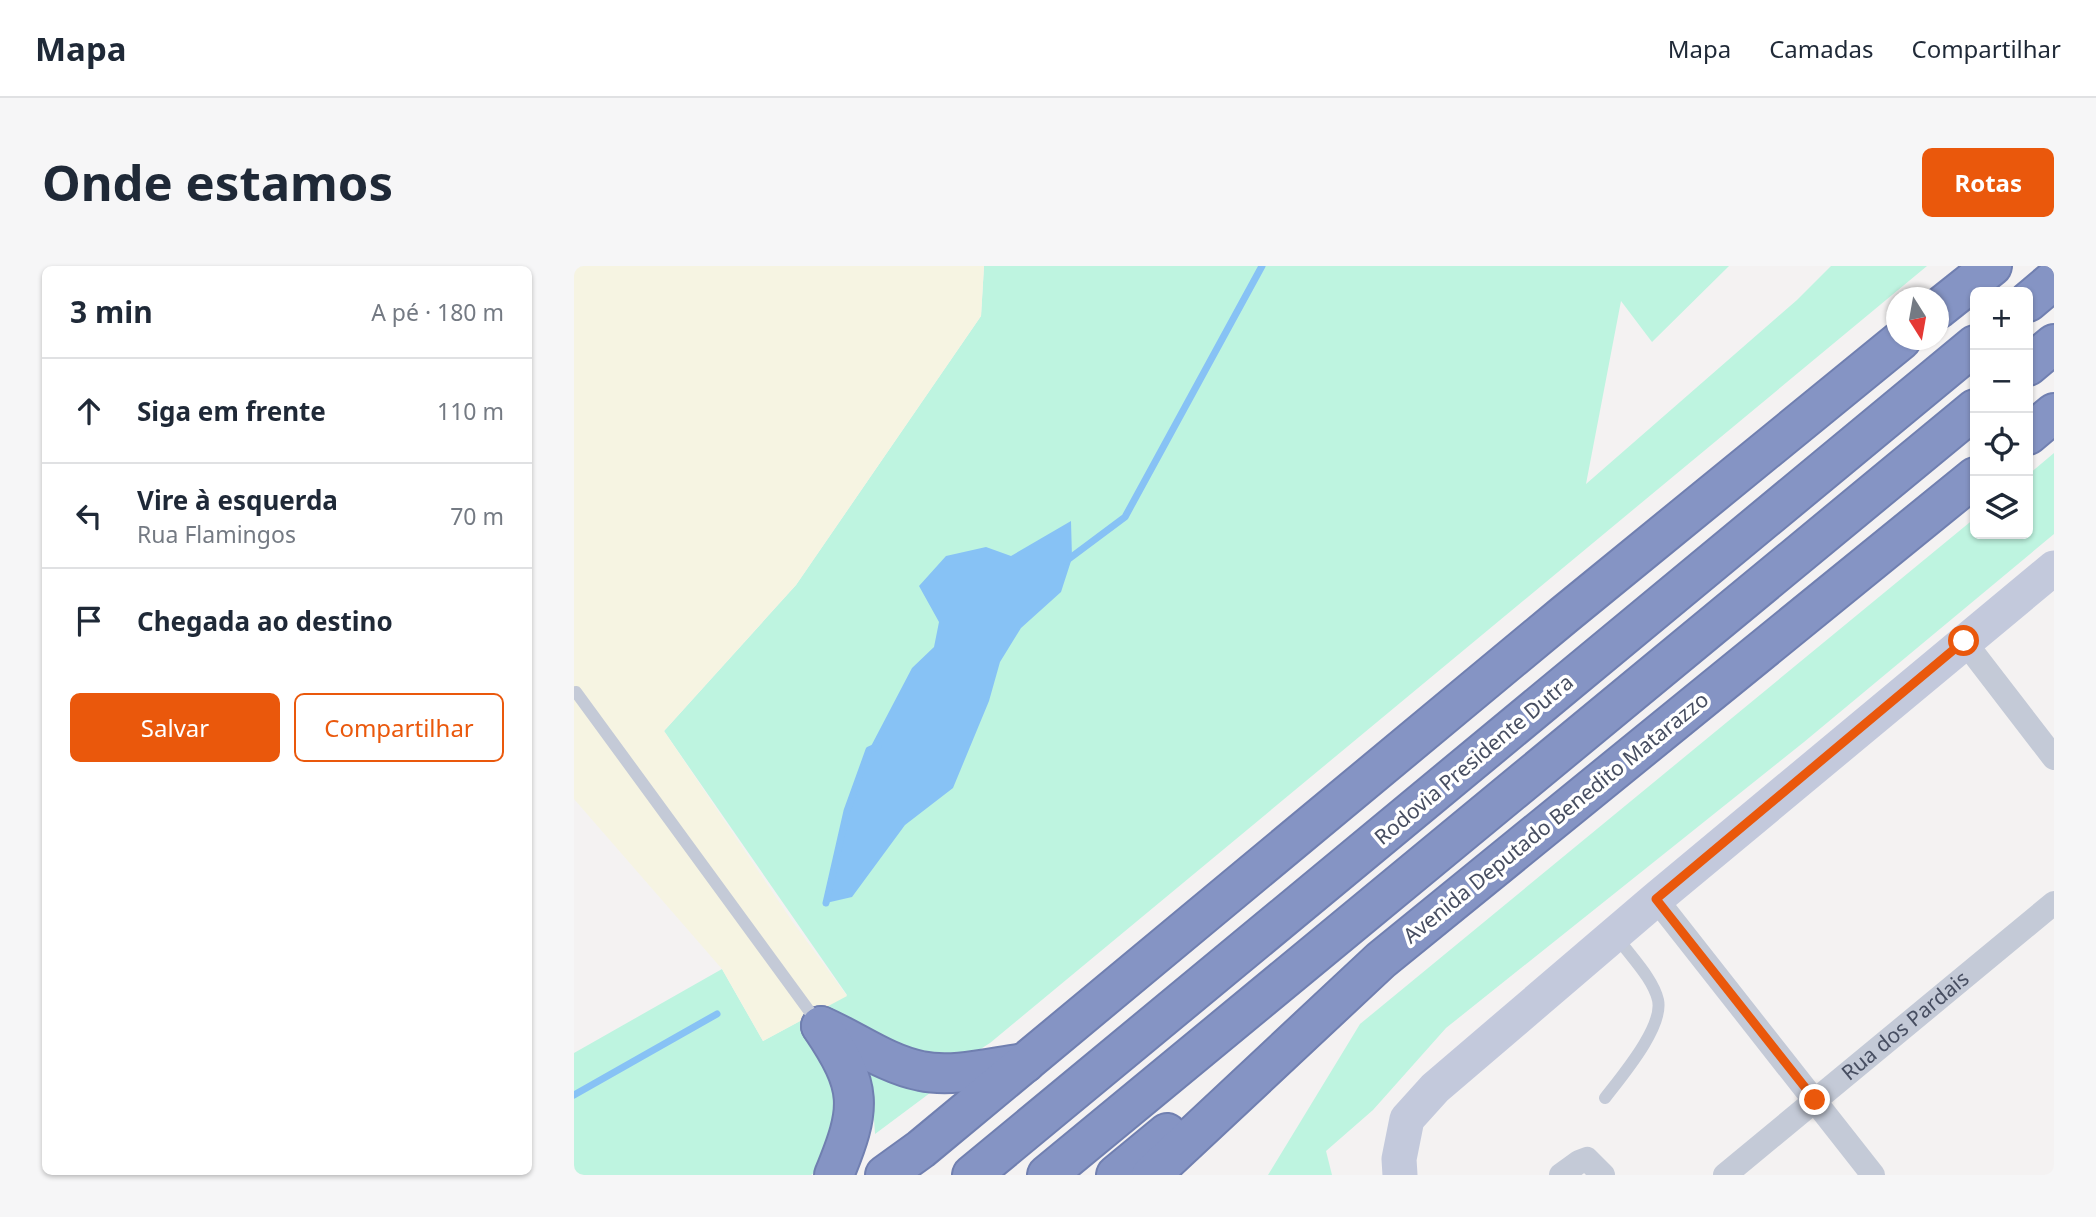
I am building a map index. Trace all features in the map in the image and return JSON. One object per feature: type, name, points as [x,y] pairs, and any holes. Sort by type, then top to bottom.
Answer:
[{"type":"highway","points":[[1949,300],[1992,266]]},
{"type":"highway","points":[[2033,298],[2054,280]]},
{"type":"highway","points":[[2033,362],[2054,344]]},
{"type":"highway","name":"Rodovia Presidente Dutra","points":[[972,1175],[1970,349]]},
{"type":"highway","points":[[886,1175],[1889,350]]},
{"type":"highway","points":[[1047,1175],[1970,413]]},
{"type":"highway","points":[[2033,431],[2054,413]]},
{"type":"highway","name":"Avenida Deputado Benedito Matarazzo","points":[[1152,1175],[1381,960],[1970,481]]},
{"type":"highway","points":[[1116,1175],[1381,960]]},
{"type":"highway","points":[[812,1014],[893,1063],[923,1072],[1025,1063]]},
{"type":"highway","points":[[812,1014],[845,1063],[855,1112],[834,1175]]},
{"type":"main road","points":[[1400,1167],[1407,1119],[1434,1088],[1614,934],[2054,568]]},
{"type":"street","points":[[1964,641],[2054,758]]},
{"type":"street","points":[[1656,899],[1873,1175]]},
{"type":"street","name":"Rua dos Pardais","points":[[1725,1175],[2054,904]]},
{"type":"street","points":[[1561,1175],[1579,1162],[1587,1160],[1603,1175]]},
{"type":"lane","points":[[576,692],[812,1014]]},
{"type":"lane","points":[[1605,1098],[1654,1027],[1659,1003],[1653,986],[1614,934]]},
{"type":"green space","points":[[984,266],[1729,266],[1652,342],[1621,301],[1586,484],[1797,300],[1831,266],[1927,266],[1902,287],[1886,287],[1886,300],[990,1043],[960,1062],[942,1064],[814,1013],[847,995],[664,731],[796,585],[981,316]]},
{"type":"green space","points":[[2054,453],[2054,534],[1804,742],[1446,1028],[1373,1110],[1326,1151],[1332,1175],[1268,1175],[1360,1024],[1970,522],[1970,539],[2033,539],[2033,471]]},
{"type":"green space","points":[[722,969],[763,1041],[809,1016],[847,1099],[829,1163],[811,1175],[574,1175],[574,1053]]},
{"type":"green space","points":[[864,1055],[938,1087],[875,1134],[872,1089]]},
{"type":"sand","points":[[574,266],[984,266],[981,316],[796,585],[664,731],[792,921],[847,996],[763,1041],[722,969],[574,799]]},
{"type":"water","points":[[1071,521],[1072,558],[1061,592],[1021,628],[1000,662],[989,701],[953,788],[905,825],[852,897],[826,903],[847,811],[869,750],[912,668],[934,647],[939,622],[919,586],[946,556],[986,547],[1011,556]]},
{"type":"waterway","points":[[1066,561],[1125,517],[1262,266]]},
{"type":"waterway","points":[[826,903],[847,811],[869,750],[878,746]]},
{"type":"waterway","points":[[574,1095],[717,1014]]},
{"type":"route","points":[[1815,1100],[1656,899],[1964,641]]}]
